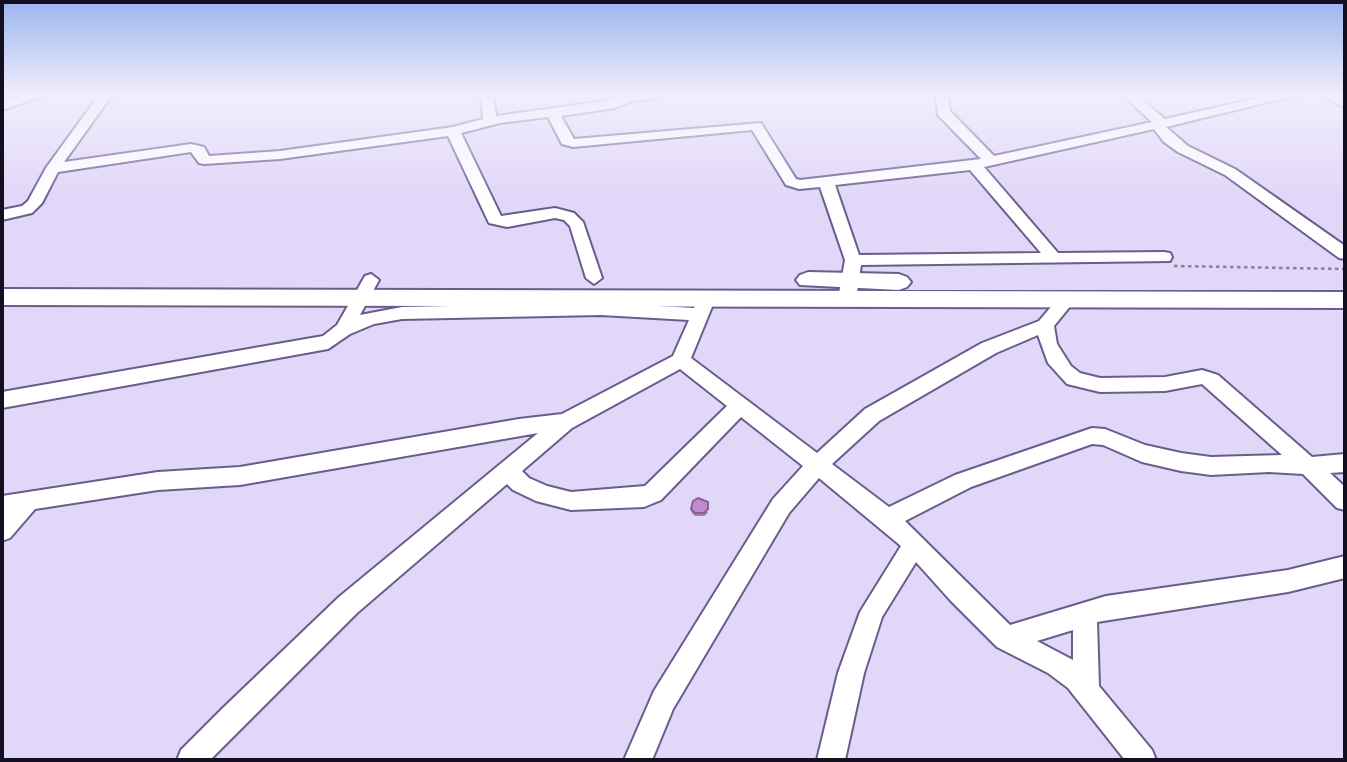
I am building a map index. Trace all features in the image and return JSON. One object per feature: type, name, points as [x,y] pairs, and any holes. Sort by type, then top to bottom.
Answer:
[{"type":"main road","points":[[2,297],[366,288],[594,278],[971,284],[1345,285]]},
{"type":"main road","points":[[2,281],[366,288],[704,305],[826,296],[850,280],[1067,299],[1345,300]]},
{"type":"street","points":[[2,215],[27,210],[34,203],[53,168],[79,131]]},
{"type":"street","points":[[53,168],[191,148],[199,150],[204,160],[269,156],[453,131],[495,220],[508,222],[555,213],[569,216],[577,225],[594,278]]},
{"type":"street","points":[[562,131],[567,141],[573,143],[697,131]]},
{"type":"street","points":[[759,131],[791,182],[799,185],[974,165],[1131,131]]},
{"type":"street","points":[[961,131],[992,162]]},
{"type":"street","points":[[1164,131],[1169,139],[1183,149],[1200,160],[1230,172],[1345,254]]},
{"type":"street","points":[[974,165],[1054,258]]},
{"type":"street","points":[[826,182],[850,280],[1054,258],[1164,257]]},
{"type":"street","points":[[344,329],[366,288]]},
{"type":"street","points":[[638,760],[663,699],[740,572],[781,506],[819,464],[872,415],[989,348],[1045,325],[1067,299]]},
{"type":"street","points":[[2,400],[328,342],[344,329],[371,318],[402,313],[704,305],[681,360],[565,422],[506,470],[348,605],[191,760]]},
{"type":"street","points":[[1045,325],[1051,351],[1064,371],[1074,379],[1100,385],[1165,384],[1202,377],[1211,380],[1345,501]]},
{"type":"street","points":[[681,360],[887,519],[915,544],[959,593],[1006,638],[1057,664],[1086,689],[1142,760]]},
{"type":"street","points":[[506,470],[521,484],[571,501],[644,498],[653,493],[740,406]]},
{"type":"street","points":[[2,505],[158,481],[240,476],[519,427],[565,422]]},
{"type":"street","points":[[887,519],[963,481],[1092,436],[1181,463],[1211,466],[1269,463],[1308,466],[1345,463]]},
{"type":"street","points":[[2,531],[30,500]]},
{"type":"street","points":[[831,760],[851,673],[872,612],[915,544]]},
{"type":"street","points":[[1006,638],[1106,608],[1288,581],[1345,567]]},
{"type":"street","points":[[1086,615],[1086,689]]},
{"type":"path","points":[[1164,257],[1176,267],[1345,269]]},
{"type":"building","points":[[698,498],[708,502],[708,509],[704,513],[695,513],[691,509],[693,501]]}]
